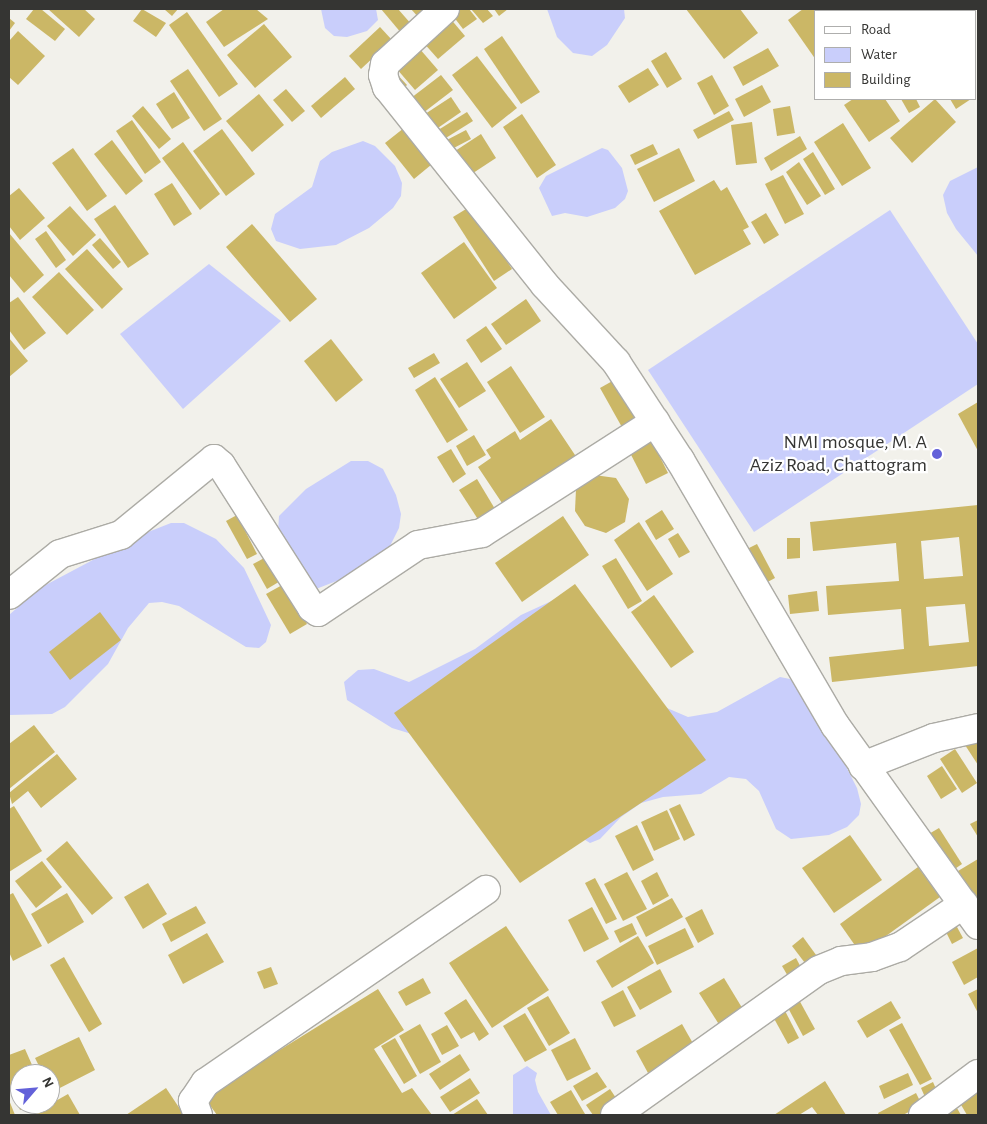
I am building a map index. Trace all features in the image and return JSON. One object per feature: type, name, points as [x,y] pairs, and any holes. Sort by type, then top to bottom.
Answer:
[{"type":"street","points":[[445,9],[385,64],[383,75],[387,87],[545,285],[616,362],[656,422],[862,766],[971,915],[900,947],[872,957],[841,961],[819,970],[615,1115]]},
{"type":"street","points":[[9,595],[55,557],[121,535],[214,459],[221,465],[312,608],[318,612],[418,546],[482,533],[656,422]]},
{"type":"street","points":[[862,766],[934,738],[978,728]]},
{"type":"street","points":[[198,1115],[193,1102],[205,1083],[486,890]]},
{"type":"street","points":[[923,1115],[978,1074]]},
{"type":"water","points":[[321,9],[376,9],[378,20],[367,31],[347,37],[334,36],[325,28]]},
{"type":"water","points":[[547,9],[624,9],[625,18],[607,45],[592,56],[573,53],[557,37]]},
{"type":"water","points":[[363,141],[375,146],[395,166],[402,183],[401,196],[393,208],[369,228],[336,245],[300,249],[276,241],[271,229],[275,214],[312,187],[320,161],[332,152]]},
{"type":"water","points":[[602,148],[608,150],[622,168],[628,191],[625,199],[615,208],[587,217],[565,213],[552,216],[539,188],[546,176]]},
{"type":"water","points":[[978,167],[978,256],[956,229],[947,213],[943,195],[950,181]]},
{"type":"water","points":[[890,210],[978,344],[978,384],[754,532],[648,370]]},
{"type":"water","points":[[209,264],[281,321],[183,409],[120,334]]},
{"type":"water","points":[[351,461],[368,461],[383,469],[396,495],[401,514],[399,528],[387,552],[352,575],[316,589],[278,532],[279,516],[306,489]]},
{"type":"water","points":[[171,523],[184,523],[216,539],[244,568],[271,625],[266,642],[259,648],[246,647],[179,606],[162,602],[149,603],[128,628],[108,664],[65,707],[52,714],[9,715],[9,615],[40,588],[138,536]]},
{"type":"water","points":[[558,598],[651,694],[667,708],[688,717],[717,712],[780,677],[790,679],[801,690],[827,729],[857,788],[861,804],[859,815],[847,827],[829,835],[791,839],[776,829],[759,791],[746,779],[729,777],[701,794],[663,797],[641,803],[621,817],[600,839],[590,843],[418,736],[392,728],[347,700],[344,682],[358,670],[374,669],[409,682],[475,649],[521,615]]},
{"type":"water","points":[[527,1066],[537,1073],[535,1080],[538,1092],[551,1115],[513,1115],[513,1075]]},
{"type":"building","points":[[34,9],[41,9],[65,29],[55,41],[26,19]]},
{"type":"building","points":[[48,9],[84,9],[95,19],[79,37]]},
{"type":"building","points":[[142,9],[166,23],[156,37],[133,21]]},
{"type":"building","points":[[164,9],[178,9],[172,16]]},
{"type":"building","points":[[224,9],[256,9],[268,19],[224,47],[206,22]]},
{"type":"building","points":[[381,9],[398,9],[412,25],[402,34]]},
{"type":"building","points":[[411,9],[432,9],[419,18]]},
{"type":"building","points":[[455,9],[469,9],[477,19],[463,29],[450,12]]},
{"type":"building","points":[[471,9],[487,9],[493,16],[483,23]]},
{"type":"building","points":[[494,9],[508,9],[499,16]]},
{"type":"building","points":[[686,9],[740,9],[758,33],[724,59]]},
{"type":"building","points":[[803,9],[816,10],[814,10],[814,57],[788,20]]},
{"type":"building","points":[[821,9],[846,10],[822,10]]},
{"type":"building","points":[[946,9],[966,10],[947,10]]},
{"type":"building","points":[[187,12],[238,84],[219,97],[169,25]]},
{"type":"building","points":[[449,17],[465,36],[438,59],[422,41]]},
{"type":"building","points":[[9,18],[15,23],[9,31]]},
{"type":"building","points":[[264,24],[292,57],[255,88],[227,55]]},
{"type":"building","points":[[380,27],[392,40],[361,69],[349,56]]},
{"type":"building","points":[[18,31],[45,56],[18,85],[9,77],[9,41]]},
{"type":"building","points":[[502,36],[540,92],[521,104],[484,49]]},
{"type":"building","points":[[419,48],[438,70],[415,90],[396,68]]},
{"type":"building","points":[[768,48],[779,66],[743,86],[733,67]]},
{"type":"building","points":[[666,52],[682,79],[667,88],[651,61]]},
{"type":"building","points":[[477,56],[517,108],[492,128],[452,75]]},
{"type":"building","points":[[648,68],[659,85],[629,103],[618,86]]},
{"type":"building","points":[[188,69],[222,119],[204,131],[170,81]]},
{"type":"building","points":[[395,72],[407,85],[401,91]]},
{"type":"building","points":[[441,75],[453,90],[423,113],[411,98]]},
{"type":"building","points":[[712,75],[729,106],[714,115],[697,83]]},
{"type":"building","points":[[345,77],[355,89],[321,118],[311,106]]},
{"type":"building","points":[[762,85],[771,102],[744,117],[735,99]]},
{"type":"building","points":[[286,89],[305,111],[292,122],[273,100]]},
{"type":"building","points":[[174,92],[190,118],[172,129],[156,104]]},
{"type":"building","points":[[259,94],[284,125],[252,152],[226,121]]},
{"type":"building","points":[[451,97],[461,112],[432,132],[422,116]]},
{"type":"building","points":[[852,100],[886,100],[900,121],[869,142],[844,105]]},
{"type":"building","points":[[902,100],[916,100],[920,107],[909,113]]},
{"type":"building","points":[[934,100],[956,122],[912,163],[890,138]]},
{"type":"building","points":[[951,100],[970,100],[956,109]]},
{"type":"building","points":[[143,106],[171,139],[159,149],[132,116]]},
{"type":"building","points":[[790,106],[795,133],[777,136],[773,109]]},
{"type":"building","points":[[729,111],[734,120],[698,139],[693,130]]},
{"type":"building","points":[[467,112],[473,121],[441,141],[435,132]]},
{"type":"building","points":[[522,114],[556,165],[537,178],[503,127]]},
{"type":"building","points":[[132,120],[161,162],[145,174],[116,131]]},
{"type":"building","points":[[752,122],[757,163],[736,165],[731,125]]},
{"type":"building","points":[[843,123],[871,168],[842,186],[814,142]]},
{"type":"building","points":[[409,124],[437,160],[414,179],[385,143]]},
{"type":"building","points":[[222,129],[255,174],[226,196],[193,151]]},
{"type":"building","points":[[466,130],[471,139],[448,151],[443,142]]},
{"type":"building","points":[[481,134],[496,158],[467,177],[452,153]]},
{"type":"building","points":[[800,136],[807,149],[771,171],[764,158]]},
{"type":"building","points":[[112,140],[143,181],[126,195],[94,154]]},
{"type":"building","points":[[183,142],[220,194],[200,210],[162,158]]},
{"type":"building","points":[[653,144],[658,154],[635,165],[630,155]]},
{"type":"building","points":[[73,148],[107,196],[87,211],[52,163]]},
{"type":"building","points":[[679,148],[695,181],[654,202],[637,169]]},
{"type":"building","points":[[813,152],[835,189],[825,195],[803,159]]},
{"type":"building","points":[[799,162],[821,196],[807,205],[786,172]]},
{"type":"building","points":[[783,175],[804,214],[785,224],[765,184]]},
{"type":"building","points":[[714,180],[721,191],[727,187],[749,227],[743,230],[751,244],[695,275],[659,211]]},
{"type":"building","points":[[172,183],[192,214],[174,226],[154,194]]},
{"type":"building","points":[[19,188],[45,218],[20,240],[9,226],[9,196]]},
{"type":"building","points":[[115,205],[149,254],[128,268],[94,219]]},
{"type":"building","points":[[70,206],[96,235],[73,256],[47,226]]},
{"type":"building","points":[[471,206],[512,269],[494,281],[453,217]]},
{"type":"building","points":[[766,213],[779,235],[764,244],[751,222]]},
{"type":"building","points":[[252,224],[317,299],[290,322],[226,247]]},
{"type":"building","points":[[46,231],[66,260],[56,268],[35,239]]},
{"type":"building","points":[[9,233],[44,275],[24,293],[9,275]]},
{"type":"building","points":[[100,238],[121,262],[113,269],[92,245]]},
{"type":"building","points":[[464,242],[497,288],[454,319],[421,273]]},
{"type":"building","points":[[87,249],[123,289],[102,309],[65,269]]},
{"type":"building","points":[[59,272],[94,310],[67,335],[32,297]]},
{"type":"building","points":[[18,297],[46,333],[24,350],[9,330],[9,303]]},
{"type":"building","points":[[526,299],[541,321],[506,345],[491,324]]},
{"type":"building","points":[[486,326],[502,349],[481,363],[466,340]]},
{"type":"building","points":[[9,338],[28,361],[9,377]]},
{"type":"building","points":[[331,339],[363,380],[336,402],[304,361]]},
{"type":"building","points":[[434,353],[440,363],[414,378],[408,368]]},
{"type":"building","points":[[467,362],[486,391],[459,408],[440,379]]},
{"type":"building","points":[[511,366],[545,417],[520,433],[487,382]]},
{"type":"building","points":[[435,377],[468,430],[447,443],[415,390]]},
{"type":"building","points":[[616,379],[639,420],[623,429],[600,388]]},
{"type":"building","points":[[978,402],[978,451],[958,414]]},
{"type":"building","points":[[551,419],[577,458],[504,506],[478,467],[491,458],[486,450],[515,431],[520,440]]},
{"type":"building","points":[[648,433],[668,473],[646,484],[626,445]]},
{"type":"building","points":[[474,435],[486,455],[467,466],[456,446]]},
{"type":"building","points":[[451,449],[466,474],[453,483],[437,457]]},
{"type":"building","points":[[594,475],[616,478],[629,499],[625,522],[606,533],[585,526],[575,511],[576,489]]},
{"type":"building","points":[[477,479],[498,514],[481,524],[459,490]]},
{"type":"building","points":[[978,505],[978,666],[832,682],[829,657],[904,649],[901,609],[828,615],[826,586],[899,581],[896,543],[813,551],[810,522]],"holes":[[[959,537],[963,576],[924,579],[921,541]],[[965,604],[969,642],[929,646],[926,607]]]},
{"type":"building","points":[[662,510],[674,529],[656,540],[645,521]]},
{"type":"building","points":[[237,515],[257,554],[247,559],[226,521]]},
{"type":"building","points":[[563,516],[589,555],[522,602],[495,563]]},
{"type":"building","points":[[639,522],[673,574],[647,591],[614,540]]},
{"type":"building","points":[[678,533],[690,552],[679,558],[668,539]]},
{"type":"building","points":[[787,538],[800,538],[800,558],[787,559]]},
{"type":"building","points":[[757,544],[775,578],[762,585],[743,551]]},
{"type":"building","points":[[268,556],[282,580],[267,589],[253,564]]},
{"type":"building","points":[[616,558],[642,601],[628,609],[602,566]]},
{"type":"building","points":[[284,584],[307,624],[290,634],[266,594]]},
{"type":"building","points":[[575,584],[706,760],[520,883],[394,713]]},
{"type":"building","points":[[817,591],[819,611],[790,614],[788,595]]},
{"type":"building","points":[[654,595],[694,652],[671,668],[631,612]]},
{"type":"building","points":[[100,612],[121,640],[70,680],[49,652]]},
{"type":"building","points":[[34,725],[55,752],[9,789],[9,744]]},
{"type":"building","points":[[978,736],[978,765],[965,745]]},
{"type":"building","points":[[955,749],[977,783],[962,793],[940,759]]},
{"type":"building","points":[[57,754],[77,779],[41,808],[28,791],[12,804],[9,793]]},
{"type":"building","points":[[942,766],[957,789],[941,799],[927,776]]},
{"type":"building","points":[[680,804],[695,835],[684,841],[669,809]]},
{"type":"building","points":[[14,806],[42,851],[9,872],[9,809]]},
{"type":"building","points":[[667,810],[680,839],[654,851],[641,822]]},
{"type":"building","points":[[978,820],[978,837],[970,824]]},
{"type":"building","points":[[637,825],[654,860],[633,871],[615,836]]},
{"type":"building","points":[[939,828],[962,864],[946,875],[922,838]]},
{"type":"building","points":[[850,835],[882,880],[834,913],[802,868]]},
{"type":"building","points":[[67,841],[113,898],[92,915],[46,859]]},
{"type":"building","points":[[978,859],[978,905],[958,871]]},
{"type":"building","points":[[42,861],[62,887],[36,908],[15,881]]},
{"type":"building","points":[[918,867],[940,897],[861,954],[840,924]]},
{"type":"building","points":[[627,872],[647,909],[623,921],[604,884]]},
{"type":"building","points":[[657,872],[669,896],[653,905],[641,881]]},
{"type":"building","points":[[595,878],[617,919],[606,924],[585,883]]},
{"type":"building","points":[[148,883],[167,914],[143,929],[124,897]]},
{"type":"building","points":[[13,893],[42,946],[13,961],[9,952],[9,895]]},
{"type":"building","points":[[67,893],[84,922],[48,944],[31,914]]},
{"type":"building","points":[[672,898],[683,917],[646,937],[636,917]]},
{"type":"building","points":[[196,906],[206,923],[171,942],[162,924]]},
{"type":"building","points":[[592,907],[609,939],[584,952],[568,920]]},
{"type":"building","points":[[702,909],[714,934],[698,943],[685,918]]},
{"type":"building","points":[[951,916],[963,938],[952,944],[941,922]]},
{"type":"building","points":[[632,923],[637,934],[620,943],[614,931]]},
{"type":"building","points":[[506,926],[549,990],[492,1028],[449,963]]},
{"type":"building","points":[[685,928],[694,947],[657,965],[648,946]]},
{"type":"building","points":[[207,933],[224,962],[183,984],[168,955]]},
{"type":"building","points":[[638,936],[654,963],[612,988],[596,961]]},
{"type":"building","points":[[803,937],[819,959],[808,967],[792,946]]},
{"type":"building","points":[[978,948],[978,977],[964,985],[952,962]]},
{"type":"building","points":[[64,957],[102,1024],[89,1032],[50,965]]},
{"type":"building","points":[[796,958],[805,975],[792,983],[782,966]]},
{"type":"building","points":[[271,967],[278,984],[264,989],[257,972]]},
{"type":"building","points":[[660,969],[672,992],[640,1010],[627,987]]},
{"type":"building","points":[[423,978],[431,993],[406,1006],[398,992]]},
{"type":"building","points":[[724,978],[744,1011],[720,1026],[699,993]]},
{"type":"building","points":[[378,989],[404,1030],[374,1049],[402,1093],[412,1088],[432,1115],[217,1115],[204,1097]]},
{"type":"building","points":[[978,989],[978,1013],[968,994]]},
{"type":"building","points":[[623,990],[636,1016],[614,1027],[601,1002]]},
{"type":"building","points":[[548,996],[570,1033],[549,1046],[527,1008]]},
{"type":"building","points":[[798,998],[815,1029],[803,1036],[786,1004]]},
{"type":"building","points":[[466,999],[489,1034],[479,1041],[474,1032],[461,1039],[444,1013]]},
{"type":"building","points":[[891,1001],[901,1018],[867,1038],[857,1021]]},
{"type":"building","points":[[783,1007],[799,1038],[788,1044],[771,1013]]},
{"type":"building","points":[[525,1013],[547,1050],[525,1062],[503,1026]]},
{"type":"building","points":[[902,1023],[932,1079],[920,1085],[889,1030]]},
{"type":"building","points":[[420,1024],[441,1062],[420,1074],[399,1036]]},
{"type":"building","points":[[682,1024],[695,1047],[648,1073],[636,1051]]},
{"type":"building","points":[[447,1025],[459,1046],[442,1055],[431,1034]]},
{"type":"building","points":[[79,1037],[95,1070],[60,1088],[60,1064],[38,1064],[35,1058]]},
{"type":"building","points":[[395,1038],[417,1076],[404,1084],[381,1046]]},
{"type":"building","points":[[575,1038],[591,1069],[567,1081],[551,1050]]},
{"type":"building","points":[[25,1049],[32,1064],[10,1064],[10,1085],[9,1083],[9,1055]]},
{"type":"building","points":[[460,1054],[470,1070],[440,1090],[429,1074]]},
{"type":"building","points":[[597,1072],[607,1087],[582,1101],[573,1086]]},
{"type":"building","points":[[908,1073],[913,1085],[884,1099],[879,1086]]},
{"type":"building","points":[[470,1078],[480,1093],[450,1112],[440,1097]]},
{"type":"building","points":[[825,1081],[846,1115],[818,1115],[812,1107],[799,1115],[774,1115]]},
{"type":"building","points":[[933,1082],[940,1098],[928,1104],[921,1088]]},
{"type":"building","points":[[978,1085],[978,1115],[967,1115],[957,1098]]},
{"type":"building","points":[[166,1088],[184,1115],[126,1115]]},
{"type":"building","points":[[610,1089],[622,1107],[610,1115],[593,1115],[586,1105]]},
{"type":"building","points":[[571,1090],[585,1114],[558,1115],[550,1102]]},
{"type":"building","points":[[916,1093],[922,1105],[903,1115],[879,1115],[878,1113]]},
{"type":"building","points":[[68,1094],[80,1115],[31,1115],[60,1114],[60,1099]]},
{"type":"building","points":[[477,1099],[488,1115],[452,1115]]},
{"type":"building","points":[[9,1100],[10,1114],[15,1115],[9,1115]]},
{"type":"building","points":[[954,1103],[961,1115],[944,1115]]},
{"type":"place","name":"NMI mosque, M. A Aziz Road, Chattogram","points":[[937,454]]}]
